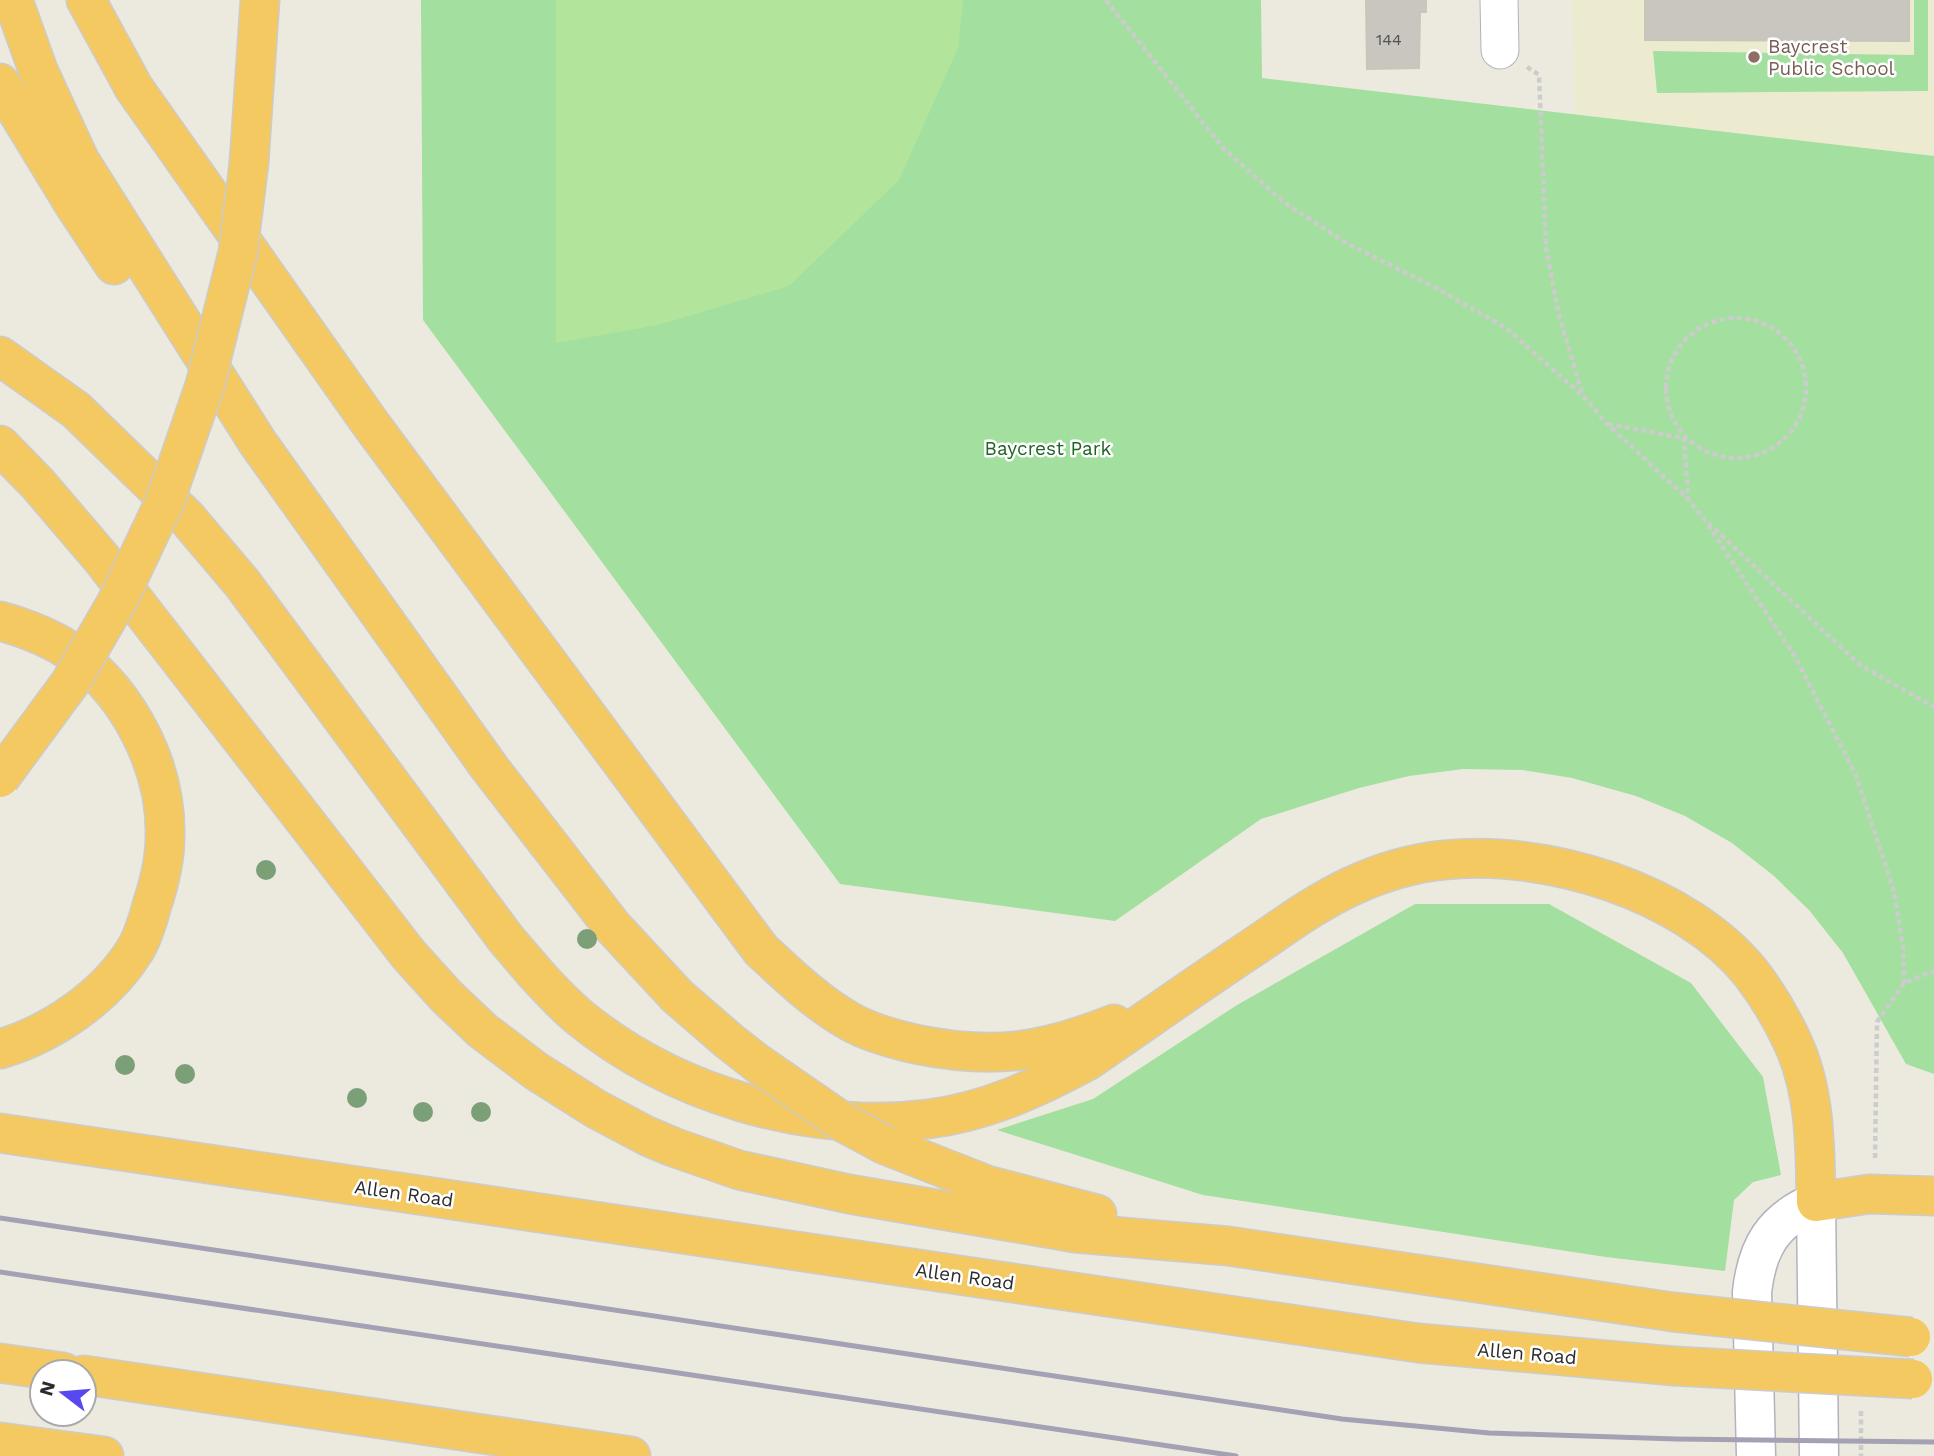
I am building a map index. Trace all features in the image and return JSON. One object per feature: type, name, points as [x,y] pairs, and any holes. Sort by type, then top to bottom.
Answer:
[{"type":"highway","points":[[13,0],[38,70],[79,161],[258,443],[489,767],[612,927],[677,996],[757,1063],[844,1123],[885,1145],[987,1185],[1228,1247]]},
{"type":"highway","points":[[86,0],[134,88],[370,423],[761,950],[813,998],[851,1023],[898,1040],[948,1051],[990,1054],[1029,1050],[1076,1039],[1142,1013],[1213,974]]},
{"type":"highway","points":[[0,778],[70,683],[119,598],[165,501],[205,385],[238,252],[249,163],[260,0]]},
{"type":"highway","points":[[0,83],[75,206],[143,307],[258,443]]},
{"type":"highway","points":[[0,356],[76,410],[186,517],[242,583],[506,939],[544,983],[578,1016],[616,1045],[660,1069],[709,1090],[808,1118],[867,1122],[928,1119],[997,1103],[1048,1082],[1087,1060],[1312,908],[1353,886],[1405,868],[1443,860],[1523,861],[1608,881],[1651,898],[1686,918],[1719,943],[1749,971],[1772,1003],[1793,1043],[1810,1094],[1815,1143],[1816,1202],[1869,1194],[1934,1196]]},
{"type":"highway","points":[[0,445],[38,484],[110,569],[408,956],[484,1031],[536,1071],[596,1109],[647,1136],[739,1170],[849,1195],[1075,1233],[1228,1247],[1673,1312],[1923,1338]]},
{"type":"highway","points":[[0,621],[29,630],[72,653],[102,678],[125,707],[151,758],[164,809],[165,838],[161,870],[147,922],[135,950],[93,998],[28,1041],[0,1049]]},
{"type":"highway","name":"Allen Road","points":[[0,1133],[1418,1343],[1674,1366],[1923,1380]]},
{"type":"highway","points":[[0,1363],[28,1367]]},
{"type":"highway","points":[[98,1377],[631,1456]]},
{"type":"highway","points":[[0,1442],[104,1456]]},
{"type":"highway","points":[[0,1450],[22,1456]]},
{"type":"street","points":[[1499,0],[1500,50]]},
{"type":"street","points":[[1756,1456],[1752,1292],[1755,1266],[1763,1246],[1774,1230],[1794,1213],[1816,1202],[1819,1456]]},
{"type":"path","points":[[1106,0],[1223,148],[1285,203],[1348,244],[1436,288],[1506,328],[1583,396],[1607,424],[1688,499],[1794,655],[1855,773],[1894,891],[1903,948],[1904,983]]},
{"type":"path","points":[[1500,50],[1539,75],[1546,248],[1559,316],[1583,396]]},
{"type":"path","points":[[1607,424],[1684,438],[1703,451],[1724,458],[1747,458],[1768,451],[1786,437],[1799,419],[1805,397],[1805,374],[1798,353],[1783,335],[1765,323],[1741,317],[1717,319],[1695,330],[1678,347],[1667,369],[1665,394],[1671,417],[1684,438],[1688,499]]},
{"type":"path","points":[[1704,519],[1860,665],[1934,707]]},
{"type":"path","points":[[1875,1161],[1877,1022],[1904,983],[1934,971]]},
{"type":"shaded area","name":"Baycrest Public School","points":[[1572,0],[1934,0],[1934,156],[1575,114]]},
{"type":"green space","name":"Baycrest Park","points":[[421,0],[1261,0],[1262,78],[1934,156],[1934,1074],[1906,1064],[1843,953],[1809,910],[1774,876],[1732,843],[1685,816],[1636,796],[1572,778],[1523,770],[1463,769],[1409,776],[1359,788],[1261,819],[1115,921],[840,884],[423,320]]},
{"type":"green space","points":[[556,0],[963,0],[958,48],[899,180],[789,286],[658,325],[556,343]]},
{"type":"green space","points":[[1914,0],[1928,0],[1928,91],[1657,93],[1653,51],[1914,55]]},
{"type":"green space","points":[[1415,904],[1549,904],[1691,983],[1763,1077],[1781,1175],[1753,1182],[1734,1200],[1725,1271],[1606,1257],[1203,1195],[997,1130],[1093,1099],[1237,1005]]},
{"type":"building","points":[[1366,0],[1426,0],[1426,12],[1420,12],[1419,68],[1367,69]]},
{"type":"building","points":[[1645,0],[1909,0],[1909,41],[1645,40]]},
{"type":"railway","points":[[0,1218],[1342,1419],[1489,1433],[1676,1439],[1934,1442]]},
{"type":"railway","points":[[0,1272],[1236,1456]]},
{"type":"place","name":"Baycrest Public School","points":[[1754,57]]}]
